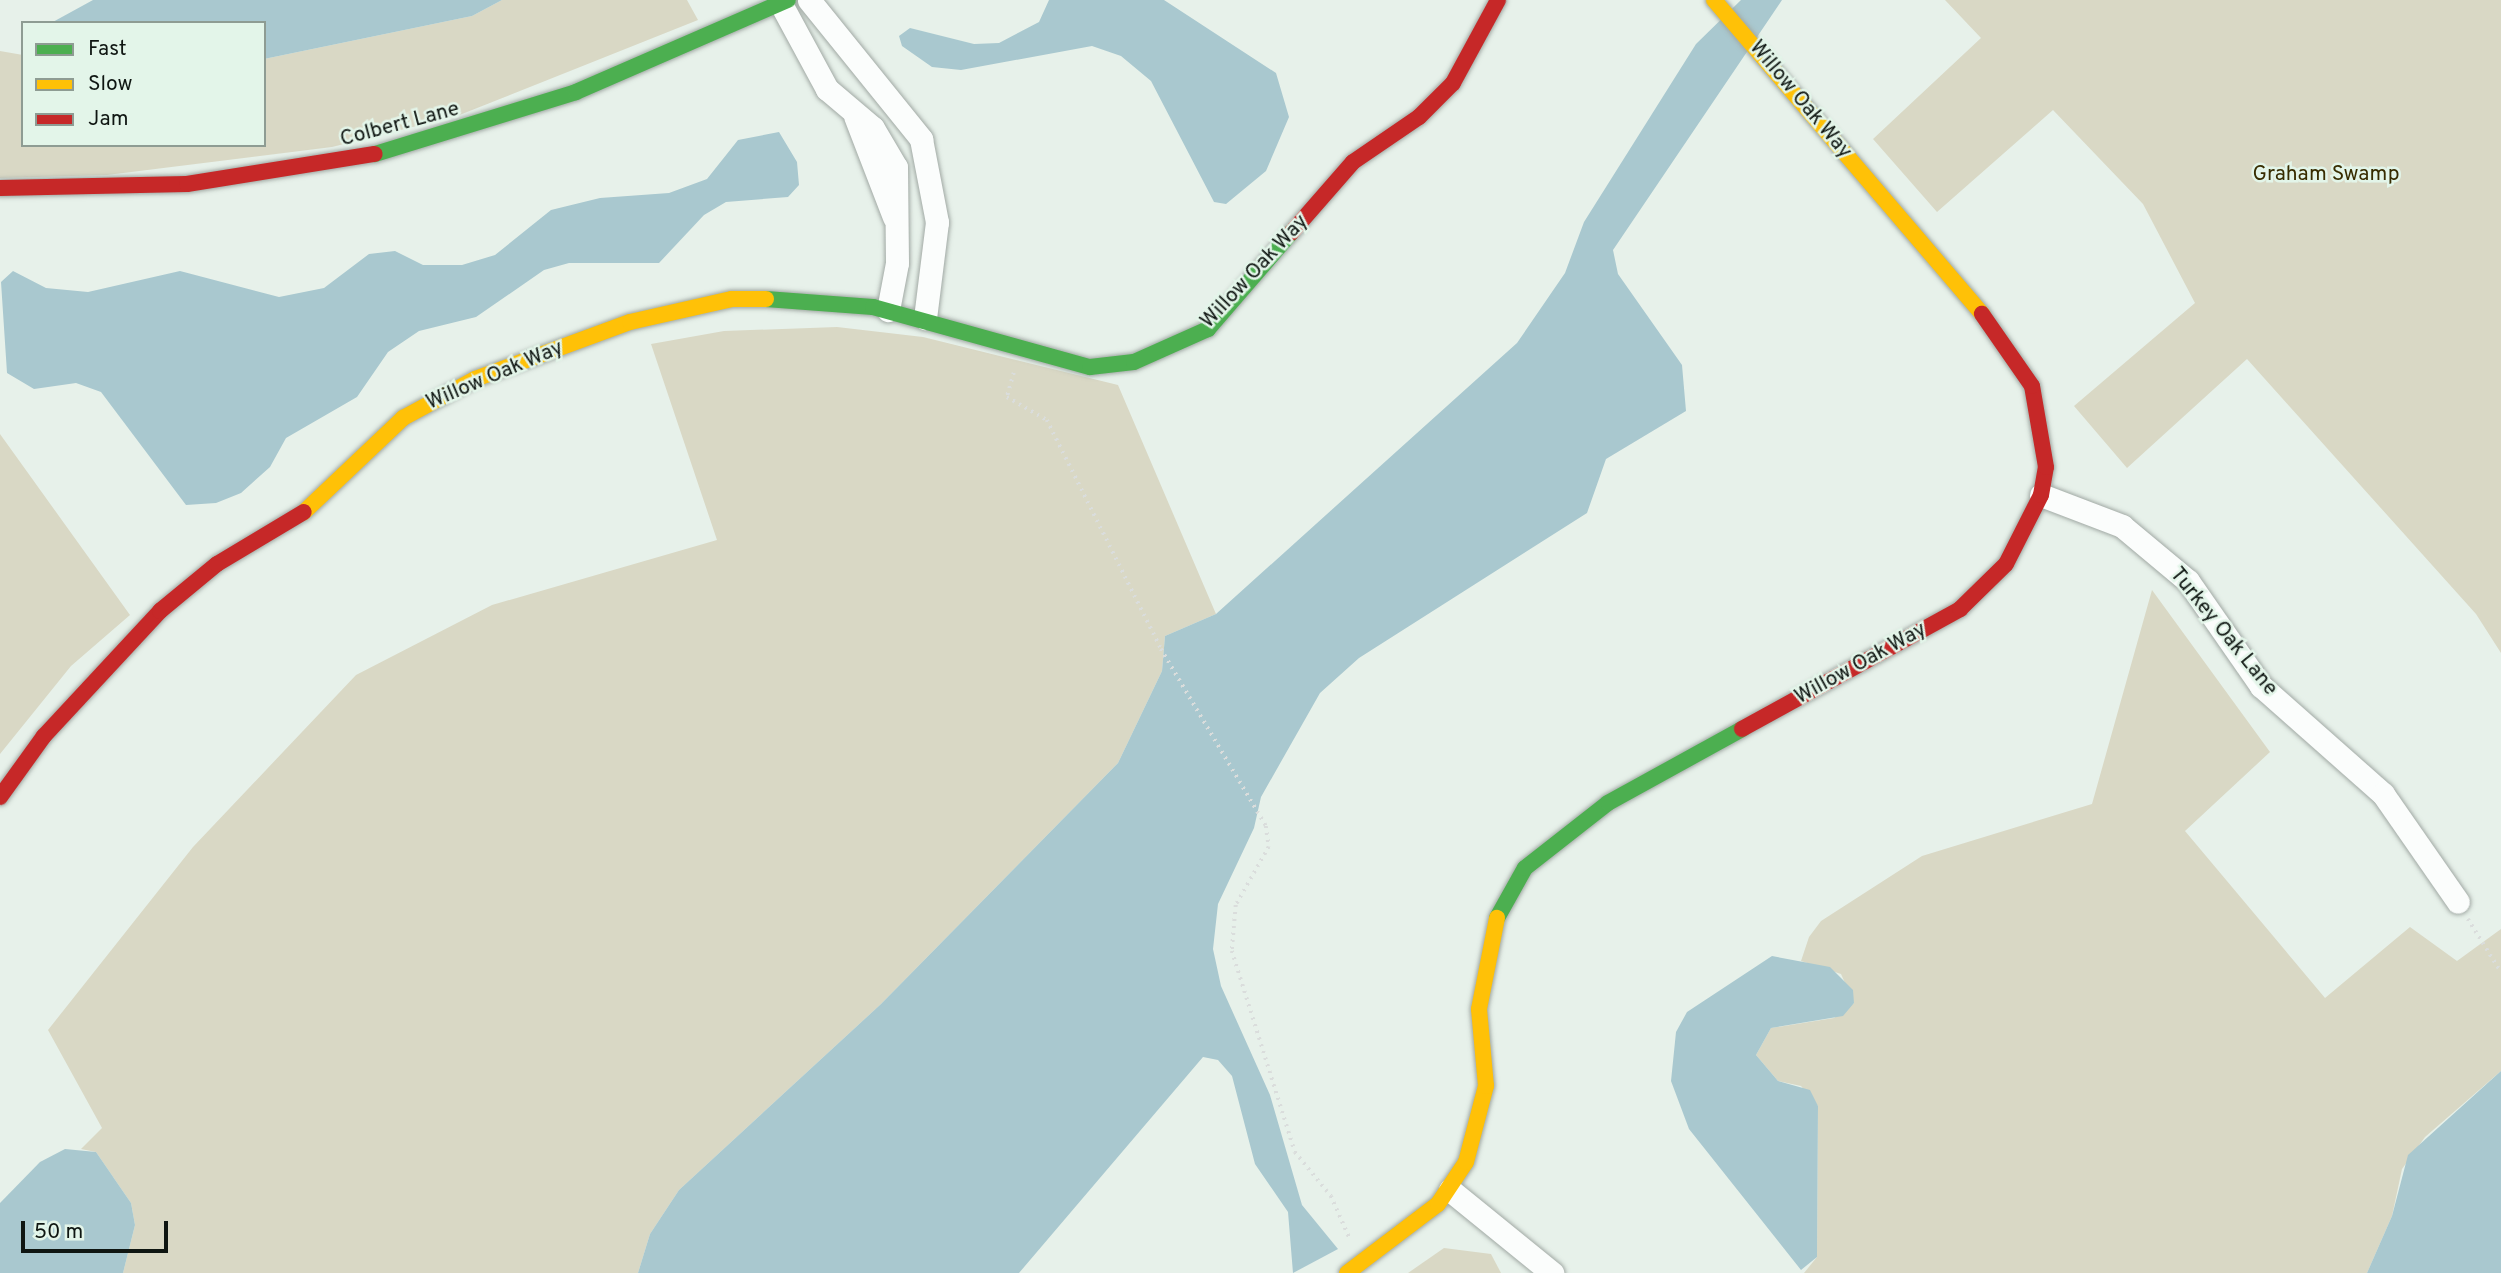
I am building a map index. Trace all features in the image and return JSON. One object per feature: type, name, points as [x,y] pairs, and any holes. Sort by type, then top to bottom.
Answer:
[{"type":"street","points":[[809,0],[920,139],[933,177],[937,222],[925,318]]},
{"type":"street","name":"Willow Oak Way","points":[[0,797],[44,736],[160,611],[217,564],[321,502],[388,431],[447,390],[698,304],[804,298],[888,310],[925,318],[1021,351],[1090,367],[1134,362],[1209,329],[1353,162],[1419,117],[1453,83],[1498,0]]},
{"type":"street","name":"Willow Oak Way","points":[[1347,1273],[1450,1190],[1476,1135],[1486,1086],[1479,1009],[1487,952],[1498,914],[1525,868],[1608,803],[1960,609],[2006,564],[2041,495],[2046,467],[2032,386],[2000,335],[1714,0]]},
{"type":"street","points":[[784,2],[796,33],[827,89],[855,116],[894,219],[897,263],[888,310]]},
{"type":"street","name":"Colbert Lane","points":[[0,188],[176,185],[370,156],[576,92],[784,2]]},
{"type":"street","name":"Turkey Oak Lane","points":[[2041,495],[2122,526],[2188,581],[2261,686],[2383,794],[2458,902]]},
{"type":"street","points":[[1450,1190],[1552,1273]]},
{"type":"path","points":[[1021,351],[1007,397],[1047,420],[1161,649],[1266,826],[1269,847],[1236,905],[1232,951],[1296,1152],[1331,1196],[1361,1262]]},
{"type":"path","points":[[2458,902],[2501,972]]},
{"type":"green space","points":[[502,0],[687,0],[698,20],[457,116],[332,147],[107,175],[0,178],[0,51],[21,55],[21,147],[266,147],[266,59],[472,16]]},
{"type":"green space","name":"Graham Swamp","points":[[1945,0],[2501,0],[2501,653],[2476,614],[2247,359],[2127,468],[2074,406],[2195,303],[2143,204],[2053,110],[1937,212],[1873,139],[1981,38]]},
{"type":"green space","points":[[837,327],[923,337],[1118,385],[1216,614],[1165,636],[1162,671],[1118,763],[881,1004],[679,1190],[650,1234],[638,1273],[123,1273],[135,1225],[131,1203],[96,1152],[81,1149],[102,1128],[48,1030],[193,847],[356,675],[492,605],[717,540],[651,344],[724,331]]},
{"type":"green space","points":[[0,434],[130,615],[71,666],[0,754]]},
{"type":"green space","points":[[2152,590],[2270,752],[2185,831],[2325,998],[2410,927],[2457,961],[2501,929],[2501,1071],[2425,1137],[2402,1169],[2392,1216],[2367,1273],[1804,1273],[1817,1257],[1818,1106],[1801,1086],[1778,1081],[1756,1055],[1771,1028],[1834,1018],[1854,1003],[1841,974],[1801,961],[1809,937],[1821,921],[1922,856],[2092,804]]},
{"type":"green space","points":[[1444,1248],[1491,1254],[1501,1273],[1408,1273]]},
{"type":"water","points":[[93,0],[502,0],[472,16],[266,59],[266,21],[55,21]]},
{"type":"water","points":[[1049,0],[1164,0],[1276,73],[1289,117],[1266,171],[1226,204],[1214,202],[1151,81],[1121,56],[1092,46],[961,70],[932,67],[902,46],[899,36],[910,28],[974,44],[999,43],[1039,22]]},
{"type":"water","points":[[1741,0],[1782,0],[1613,250],[1618,274],[1682,365],[1686,411],[1606,459],[1587,513],[1359,658],[1320,693],[1261,797],[1254,828],[1218,904],[1213,949],[1221,986],[1270,1095],[1302,1205],[1338,1249],[1293,1273],[1288,1212],[1255,1164],[1232,1076],[1218,1060],[1203,1057],[1019,1273],[638,1273],[650,1234],[679,1190],[881,1004],[1118,763],[1162,671],[1165,636],[1216,614],[1517,343],[1565,273],[1584,222],[1696,44]]},
{"type":"water","points":[[779,132],[797,162],[799,185],[788,197],[726,202],[704,215],[659,263],[569,263],[544,270],[476,317],[419,331],[388,352],[357,397],[286,438],[270,467],[241,493],[216,503],[186,505],[101,392],[76,383],[34,389],[7,373],[1,282],[13,271],[46,288],[88,292],[180,271],[279,297],[324,288],[369,254],[395,251],[423,265],[462,265],[495,255],[551,210],[600,198],[669,193],[707,179],[738,140]]},
{"type":"water","points":[[1772,956],[1830,967],[1853,990],[1854,1003],[1843,1016],[1771,1028],[1756,1055],[1778,1081],[1810,1090],[1818,1106],[1817,1257],[1801,1270],[1689,1129],[1671,1081],[1676,1032],[1687,1012]]},
{"type":"water","points":[[2501,1071],[2501,1273],[2367,1273],[2392,1216],[2408,1155]]},
{"type":"water","points":[[65,1149],[96,1152],[131,1203],[135,1225],[123,1273],[0,1273],[0,1203],[40,1162]]},
{"type":"traffic: fast","points":[[375,154],[576,92],[788,0]]},
{"type":"traffic: fast","points":[[766,299],[873,307],[1090,367],[1134,362],[1208,329],[1291,233]]},
{"type":"traffic: fast","points":[[1497,918],[1525,868],[1608,803],[1742,729]]},
{"type":"traffic: slow","points":[[1714,0],[1982,314]]},
{"type":"traffic: slow","points":[[304,512],[403,418],[475,379],[630,322],[732,299],[766,299]]},
{"type":"traffic: slow","points":[[1347,1273],[1438,1204],[1466,1162],[1486,1086],[1479,1009],[1497,918]]},
{"type":"traffic: jam","points":[[1291,233],[1353,162],[1419,117],[1453,83],[1498,0]]},
{"type":"traffic: jam","points":[[0,188],[187,184],[375,154]]},
{"type":"traffic: jam","points":[[1742,729],[1960,609],[2006,564],[2041,495],[2046,467],[2032,386],[1982,314]]},
{"type":"traffic: jam","points":[[0,797],[44,736],[160,611],[217,564],[304,512]]}]
